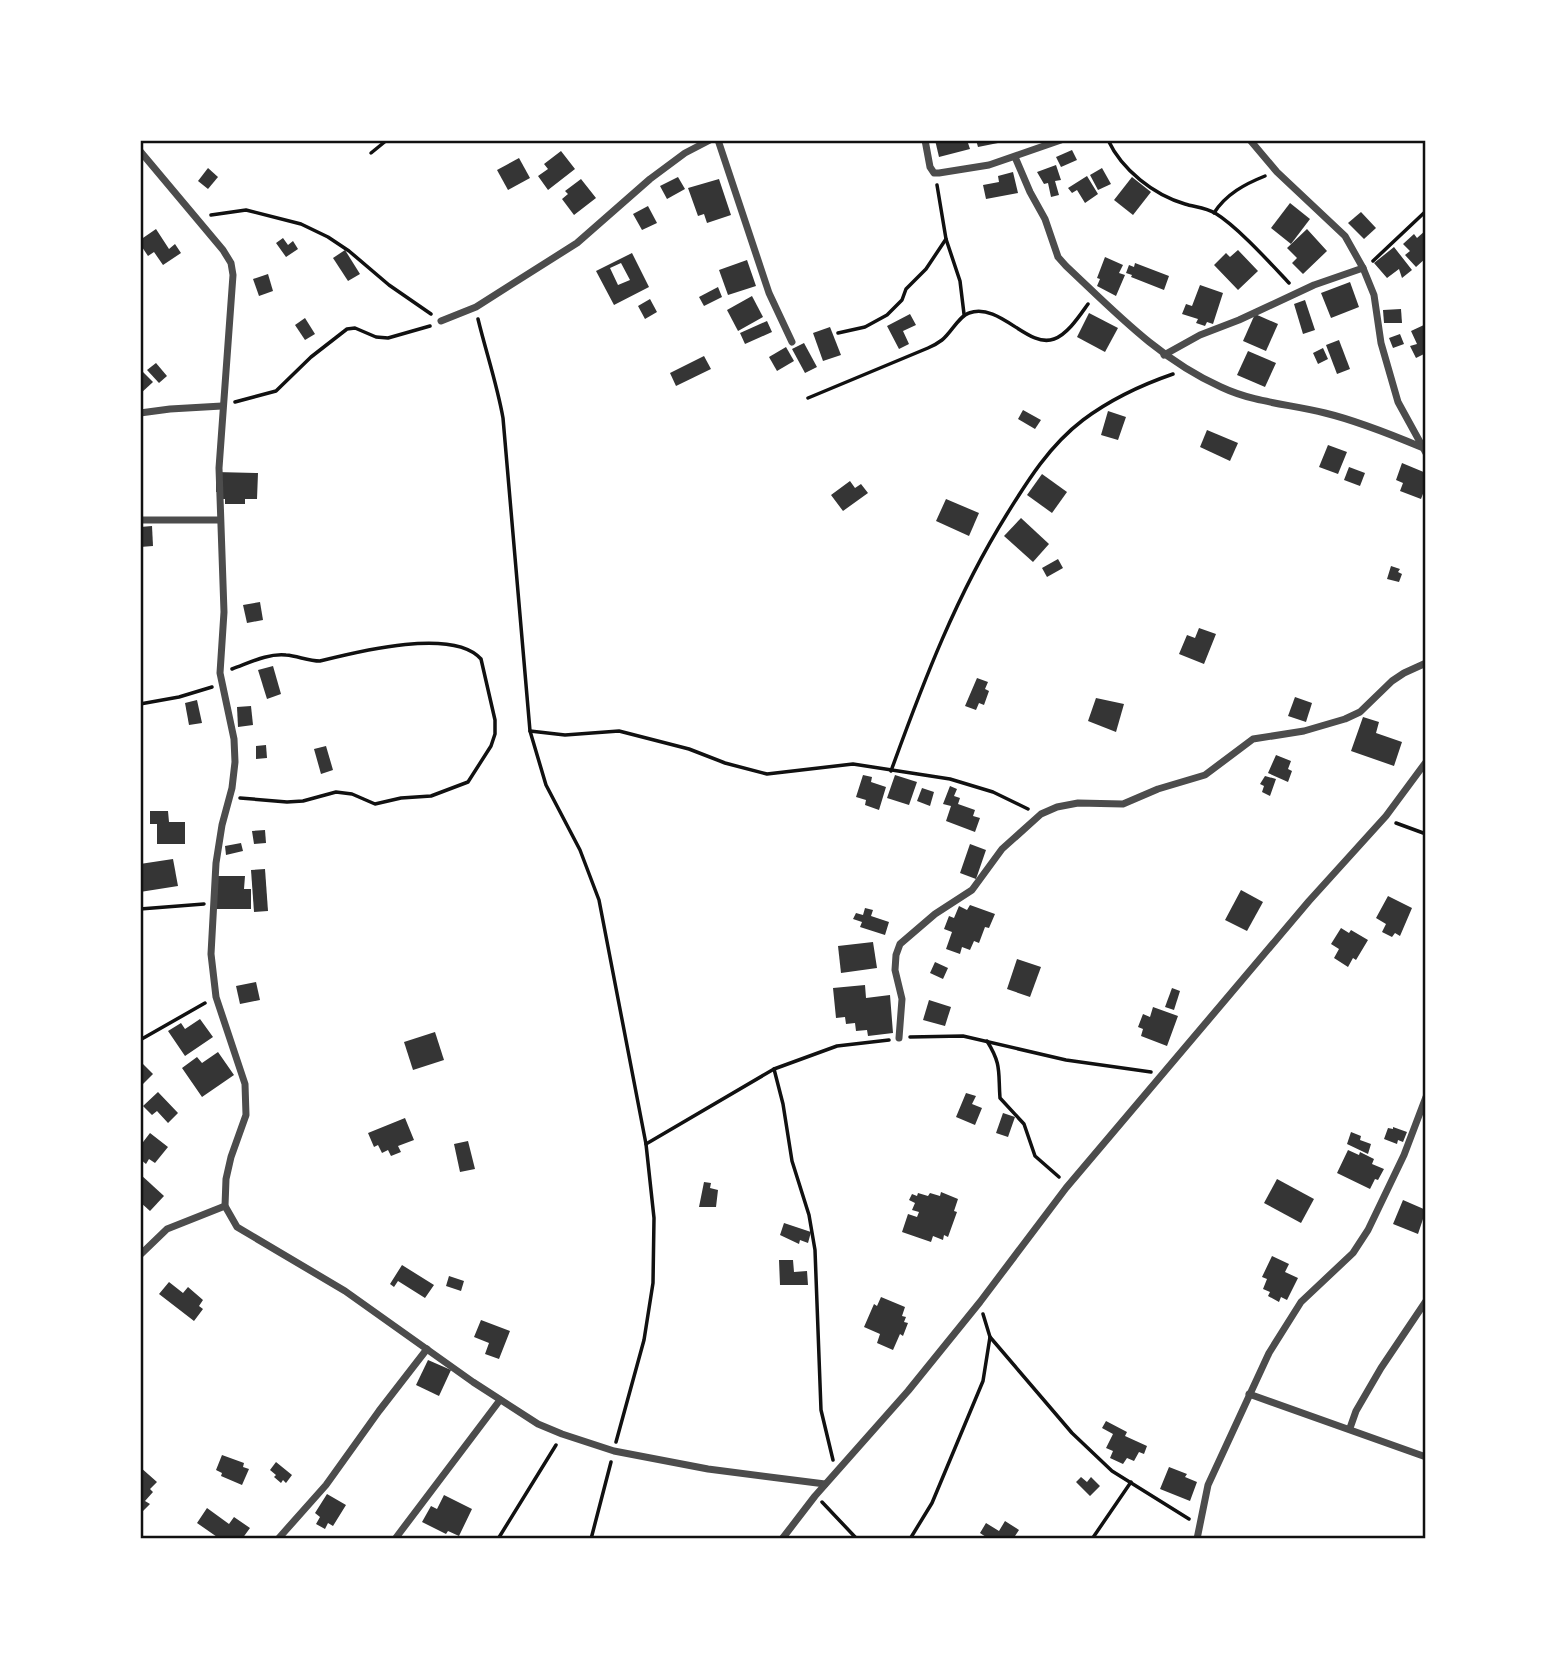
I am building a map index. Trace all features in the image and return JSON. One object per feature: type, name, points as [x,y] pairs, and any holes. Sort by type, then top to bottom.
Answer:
[{"type":"street","points":[[441,321],[475,307],[577,243],[650,179],[685,153],[710,140]]},
{"type":"street","points":[[718,140],[769,293],[792,342]]},
{"type":"street","points":[[925,140],[930,167],[934,173],[989,165],[1062,140]]},
{"type":"street","points":[[1250,140],[1277,172],[1345,236],[1363,268],[1374,295],[1381,343],[1398,402],[1424,450]]},
{"type":"street","points":[[140,151],[223,250],[231,263],[233,275],[222,406],[220,520],[224,612],[220,673],[234,739],[235,762],[230,797],[222,825],[212,904],[211,954],[215,996],[245,1084],[246,1115],[229,1168],[225,1206],[237,1227],[345,1291],[538,1424],[614,1451],[708,1469],[825,1484]]},
{"type":"street","points":[[1015,157],[1045,219],[1058,257],[1164,355],[1221,387],[1259,401],[1324,412],[1366,425],[1424,450]]},
{"type":"street","points":[[1164,355],[1200,335],[1335,277],[1363,268]]},
{"type":"street","points":[[140,413],[170,408],[222,406]]},
{"type":"street","points":[[140,520],[220,520]]},
{"type":"street","points":[[899,1038],[902,999],[895,970],[900,944],[935,914],[972,890],[1002,849],[1041,814],[1057,807],[1078,803],[1123,804],[1158,789],[1205,775],[1253,739],[1304,731],[1360,712],[1392,681],[1426,663]]},
{"type":"street","points":[[782,1539],[835,1472],[908,1391],[980,1302],[1066,1188],[1308,901],[1386,816],[1426,762]]},
{"type":"street","points":[[1197,1539],[1208,1485],[1269,1353],[1301,1302],[1353,1253],[1368,1230],[1404,1155],[1426,1097]]},
{"type":"street","points":[[140,1255],[167,1229],[225,1206]]},
{"type":"street","points":[[1350,1428],[1356,1411],[1375,1378],[1426,1301]]},
{"type":"street","points":[[278,1539],[326,1485],[427,1349]]},
{"type":"street","points":[[1249,1394],[1426,1457]]},
{"type":"street","points":[[395,1539],[500,1400]]},
{"type":"path","points":[[371,153],[387,140]]},
{"type":"path","points":[[1108,140],[1127,167],[1158,192],[1214,213],[1272,264],[1298,293]]},
{"type":"path","points":[[1214,213],[1224,199],[1251,182],[1277,172]]},
{"type":"path","points":[[934,173],[946,239],[961,281],[964,314]]},
{"type":"path","points":[[196,217],[246,210],[301,224],[349,251],[389,285],[441,321],[425,329],[388,338],[376,337],[355,328],[347,329],[311,357],[275,391],[222,406]]},
{"type":"path","points":[[1363,268],[1381,256],[1426,211]]},
{"type":"path","points":[[838,333],[865,327],[887,315],[902,300],[906,289],[926,269],[946,239]]},
{"type":"path","points":[[808,398],[928,348],[942,340],[964,314],[971,312],[988,312],[1035,338],[1054,339],[1079,316],[1096,293]]},
{"type":"path","points":[[475,307],[498,386],[503,418],[530,731],[546,785],[580,850],[599,900],[646,1144],[654,1218],[653,1283],[644,1340],[591,1539]]},
{"type":"path","points":[[891,771],[942,637],[966,584],[1038,465],[1082,421],[1107,404],[1141,386],[1188,369]]},
{"type":"path","points":[[220,673],[270,655],[288,655],[320,661],[403,645],[453,645],[474,652],[481,659],[495,720],[491,746],[468,782],[431,796],[401,798],[375,804],[352,794],[336,792],[303,801],[287,802],[230,797]]},
{"type":"path","points":[[140,704],[179,697],[221,684]]},
{"type":"path","points":[[530,731],[565,735],[619,731],[689,749],[725,763],[767,774],[853,764],[950,779],[993,792],[1041,814]]},
{"type":"path","points":[[1386,816],[1401,826],[1426,834]]},
{"type":"path","points":[[140,909],[212,904]]},
{"type":"path","points":[[140,1040],[215,996]]},
{"type":"path","points":[[646,1144],[774,1069],[837,1046],[899,1038],[963,1036],[1066,1060],[1163,1073]]},
{"type":"path","points":[[987,1041],[998,1058],[1000,1098],[1024,1124],[1035,1156],[1056,1173],[1066,1188]]},
{"type":"path","points":[[774,1069],[783,1104],[792,1161],[809,1215],[814,1250],[821,1409],[835,1472]]},
{"type":"path","points":[[980,1302],[990,1337],[1072,1433],[1112,1471],[1200,1526]]},
{"type":"path","points":[[910,1539],[932,1503],[983,1381],[990,1337]]},
{"type":"path","points":[[498,1539],[562,1434]]},
{"type":"path","points":[[1092,1539],[1131,1482]]},
{"type":"path","points":[[815,1496],[857,1539]]},
{"type":"building","points":[[935,140],[967,140],[970,149],[939,157]]},
{"type":"building","points":[[976,140],[1008,140],[1008,141],[978,147]]},
{"type":"building","points":[[1072,150],[1077,160],[1061,167],[1056,157]]},
{"type":"building","points":[[561,151],[575,169],[548,190],[538,176],[548,169],[544,164]]},
{"type":"building","points":[[519,158],[530,178],[508,190],[497,170]]},
{"type":"building","points":[[1056,165],[1061,180],[1055,181],[1059,195],[1051,197],[1048,183],[1044,184],[1037,172]]},
{"type":"building","points":[[208,168],[218,177],[208,189],[198,181]]},
{"type":"building","points":[[1102,168],[1111,184],[1098,190],[1090,175]]},
{"type":"building","points":[[1013,172],[1018,193],[986,199],[983,185],[999,182],[998,176]]},
{"type":"building","points":[[1087,176],[1098,194],[1085,203],[1077,190],[1072,193],[1068,188]]},
{"type":"building","points":[[678,177],[685,189],[667,199],[660,186]]},
{"type":"building","points":[[1132,177],[1151,192],[1133,215],[1114,200]]},
{"type":"building","points":[[581,179],[596,198],[574,215],[562,199],[568,194],[565,191]]},
{"type":"building","points":[[719,179],[731,215],[707,223],[704,214],[698,216],[688,188]]},
{"type":"building","points":[[1290,203],[1310,219],[1291,244],[1271,228]]},
{"type":"building","points":[[648,206],[657,223],[642,230],[633,214]]},
{"type":"building","points":[[1361,212],[1376,228],[1364,239],[1348,223]]},
{"type":"building","points":[[156,229],[169,249],[175,244],[181,253],[163,265],[154,252],[148,256],[140,244],[140,240]]},
{"type":"building","points":[[1307,229],[1327,251],[1303,274],[1292,263],[1297,258],[1287,248]]},
{"type":"building","points":[[1426,230],[1426,258],[1416,267],[1405,255],[1410,251],[1403,244],[1414,234],[1417,238]]},
{"type":"building","points":[[283,238],[288,245],[293,241],[298,249],[286,257],[276,243]]},
{"type":"building","points":[[1394,247],[1412,270],[1402,278],[1399,269],[1387,278],[1374,263]]},
{"type":"building","points":[[345,250],[360,274],[348,281],[333,258]]},
{"type":"building","points":[[1238,250],[1258,271],[1238,290],[1214,265],[1226,253],[1230,257]]},
{"type":"building","points":[[632,253],[649,287],[614,305],[596,271]],"holes":[[[621,263],[630,280],[618,285],[610,268]]]},
{"type":"building","points":[[1105,257],[1123,265],[1119,273],[1125,275],[1116,296],[1097,286],[1100,279],[1097,278]]},
{"type":"building","points":[[747,260],[756,286],[728,295],[719,270]]},
{"type":"building","points":[[1135,263],[1169,276],[1164,290],[1126,273],[1129,265],[1134,267]]},
{"type":"building","points":[[268,274],[273,291],[259,296],[253,279]]},
{"type":"building","points":[[1350,282],[1359,307],[1331,318],[1321,293]]},
{"type":"building","points":[[1200,285],[1223,293],[1213,324],[1207,322],[1205,326],[1196,323],[1198,319],[1182,314],[1186,304],[1192,306]]},
{"type":"building","points":[[718,287],[722,297],[704,306],[699,297]]},
{"type":"building","points":[[752,296],[763,317],[738,331],[727,310]]},
{"type":"building","points":[[650,299],[657,312],[645,319],[638,306]]},
{"type":"building","points":[[1305,300],[1315,330],[1303,334],[1294,304]]},
{"type":"building","points":[[1401,309],[1402,323],[1384,323],[1383,310]]},
{"type":"building","points":[[1089,313],[1118,328],[1105,352],[1077,337]]},
{"type":"building","points":[[910,314],[916,325],[903,331],[909,344],[899,349],[887,326]]},
{"type":"building","points":[[1255,314],[1278,324],[1266,351],[1243,341]]},
{"type":"building","points":[[305,318],[315,334],[305,340],[295,325]]},
{"type":"building","points":[[767,321],[772,332],[745,344],[740,333]]},
{"type":"building","points":[[1426,324],[1426,353],[1416,358],[1410,346],[1417,344],[1411,331]]},
{"type":"building","points":[[830,327],[841,355],[823,361],[813,333]]},
{"type":"building","points":[[1400,334],[1404,344],[1393,348],[1389,338]]},
{"type":"building","points":[[1339,340],[1350,369],[1337,374],[1326,345]]},
{"type":"building","points":[[804,343],[817,367],[805,373],[792,349]]},
{"type":"building","points":[[786,347],[794,361],[777,371],[769,357]]},
{"type":"building","points":[[1323,348],[1328,359],[1318,364],[1313,353]]},
{"type":"building","points":[[1248,351],[1276,363],[1265,387],[1237,375]]},
{"type":"building","points":[[704,356],[711,369],[676,386],[670,373]]},
{"type":"building","points":[[156,363],[167,376],[159,383],[147,370]]},
{"type":"building","points":[[140,369],[153,382],[140,394]]},
{"type":"building","points":[[1023,410],[1041,420],[1035,429],[1018,419]]},
{"type":"building","points":[[1108,411],[1126,417],[1118,440],[1101,435]]},
{"type":"building","points":[[1207,430],[1238,443],[1230,461],[1200,447]]},
{"type":"building","points":[[1328,445],[1347,452],[1338,474],[1319,467]]},
{"type":"building","points":[[1402,463],[1426,473],[1426,486],[1421,499],[1400,491],[1403,483],[1396,480]]},
{"type":"building","points":[[1349,467],[1365,473],[1360,486],[1344,480]]},
{"type":"building","points":[[216,472],[258,473],[257,499],[245,499],[245,504],[225,504],[225,499],[221,499],[222,492],[216,492]]},
{"type":"building","points":[[1042,474],[1067,492],[1052,513],[1027,495]]},
{"type":"building","points":[[850,481],[855,488],[861,484],[868,493],[843,511],[831,495]]},
{"type":"building","points":[[946,499],[979,513],[969,536],[936,521]]},
{"type":"building","points":[[1021,518],[1049,544],[1033,562],[1004,536]]},
{"type":"building","points":[[152,526],[153,546],[140,547],[140,527]]},
{"type":"building","points":[[1058,559],[1063,568],[1047,577],[1042,568]]},
{"type":"building","points":[[1391,566],[1400,569],[1398,572],[1402,574],[1399,582],[1387,579]]},
{"type":"building","points":[[260,602],[263,620],[247,623],[243,605]]},
{"type":"building","points":[[1199,628],[1216,634],[1204,664],[1179,654],[1187,635],[1195,638]]},
{"type":"building","points":[[273,666],[281,694],[267,699],[258,670]]},
{"type":"building","points":[[977,678],[988,682],[985,689],[989,691],[984,705],[979,703],[976,710],[965,706]]},
{"type":"building","points":[[1295,697],[1312,703],[1306,722],[1288,716]]},
{"type":"building","points":[[1096,698],[1124,704],[1116,732],[1088,721]]},
{"type":"building","points":[[197,700],[202,723],[189,725],[185,703]]},
{"type":"building","points":[[251,706],[253,725],[238,727],[237,707]]},
{"type":"building","points":[[1363,717],[1379,722],[1376,733],[1402,742],[1394,766],[1351,751]]},
{"type":"building","points":[[266,745],[267,758],[256,759],[256,746]]},
{"type":"building","points":[[326,746],[333,770],[321,774],[314,749]]},
{"type":"building","points":[[1276,755],[1291,761],[1288,769],[1292,771],[1288,782],[1268,773]]},
{"type":"building","points":[[863,775],[872,777],[871,782],[886,787],[879,810],[865,805],[866,800],[856,797]]},
{"type":"building","points":[[895,775],[917,782],[909,805],[887,798]]},
{"type":"building","points":[[1265,776],[1276,779],[1270,796],[1262,792],[1264,786],[1260,784]]},
{"type":"building","points":[[950,786],[957,789],[954,796],[960,798],[958,804],[975,810],[973,816],[980,818],[975,832],[946,821],[951,806],[943,804]]},
{"type":"building","points":[[922,788],[934,792],[930,806],[917,801]]},
{"type":"building","points":[[150,811],[168,811],[169,822],[185,822],[185,844],[157,844],[157,824],[150,824]]},
{"type":"building","points":[[265,830],[266,843],[254,844],[252,831]]},
{"type":"building","points":[[241,843],[243,851],[226,855],[225,846]]},
{"type":"building","points":[[970,844],[986,850],[976,879],[960,873]]},
{"type":"building","points":[[173,859],[178,886],[140,892],[140,864]]},
{"type":"building","points":[[265,869],[268,911],[254,912],[251,870]]},
{"type":"building","points":[[217,876],[245,876],[244,889],[251,889],[251,909],[217,909]]},
{"type":"building","points":[[1241,890],[1263,902],[1247,931],[1225,920]]},
{"type":"building","points":[[1388,896],[1412,908],[1400,936],[1395,933],[1392,937],[1382,932],[1386,924],[1376,918]]},
{"type":"building","points":[[970,905],[995,914],[989,928],[985,927],[979,943],[974,941],[970,950],[962,947],[960,954],[946,949],[952,932],[944,929],[949,916],[954,918],[959,906],[967,910]]},
{"type":"building","points":[[865,908],[873,910],[871,916],[889,922],[885,935],[860,927],[862,922],[853,919],[856,913],[863,915]]},
{"type":"building","points":[[1341,928],[1349,933],[1351,930],[1368,940],[1356,960],[1353,958],[1348,967],[1334,958],[1339,949],[1331,944]]},
{"type":"building","points":[[873,942],[877,968],[841,973],[838,946]]},
{"type":"building","points":[[1017,959],[1041,967],[1030,997],[1007,989]]},
{"type":"building","points":[[935,962],[948,968],[943,979],[930,973]]},
{"type":"building","points":[[256,982],[260,1000],[240,1004],[236,986]]},
{"type":"building","points":[[865,985],[866,998],[890,995],[893,1033],[868,1036],[867,1030],[856,1031],[855,1023],[846,1024],[845,1017],[836,1018],[833,988]]},
{"type":"building","points":[[1172,988],[1180,991],[1174,1010],[1165,1007]]},
{"type":"building","points":[[929,1000],[951,1007],[945,1026],[923,1020]]},
{"type":"building","points":[[1153,1007],[1178,1016],[1167,1046],[1141,1036],[1143,1029],[1138,1027],[1143,1014],[1150,1017]]},
{"type":"building","points":[[200,1019],[213,1037],[185,1056],[168,1031],[181,1023],[185,1029]]},
{"type":"building","points":[[435,1032],[444,1060],[413,1070],[404,1042]]},
{"type":"building","points":[[218,1052],[234,1075],[202,1097],[182,1068],[197,1057],[202,1063]]},
{"type":"building","points":[[140,1061],[153,1074],[140,1087]]},
{"type":"building","points":[[158,1092],[178,1113],[168,1123],[157,1111],[152,1115],[143,1106]]},
{"type":"building","points":[[966,1093],[976,1096],[972,1104],[982,1108],[975,1125],[956,1117]]},
{"type":"building","points":[[1003,1113],[1015,1117],[1008,1137],[996,1133]]},
{"type":"building","points":[[405,1118],[414,1140],[398,1146],[401,1152],[391,1156],[388,1150],[382,1153],[378,1145],[374,1147],[368,1133]]},
{"type":"building","points":[[1388,1128],[1407,1132],[1403,1142],[1398,1140],[1397,1144],[1384,1139]]},
{"type":"building","points":[[1351,1132],[1361,1136],[1360,1140],[1371,1144],[1368,1154],[1347,1144]]},
{"type":"building","points":[[150,1133],[168,1147],[155,1163],[149,1159],[146,1164],[140,1159],[140,1146]]},
{"type":"building","points":[[468,1141],[475,1169],[460,1172],[454,1144]]},
{"type":"building","points":[[1348,1150],[1374,1159],[1372,1164],[1384,1169],[1370,1189],[1337,1173]]},
{"type":"building","points":[[140,1174],[164,1196],[150,1211],[140,1202]]},
{"type":"building","points":[[1277,1179],[1314,1199],[1301,1223],[1264,1203]]},
{"type":"building","points":[[704,1182],[711,1183],[710,1188],[718,1190],[716,1207],[699,1207]]},
{"type":"building","points":[[941,1192],[958,1199],[954,1211],[957,1212],[948,1237],[944,1235],[943,1240],[933,1236],[931,1242],[902,1232],[908,1214],[917,1217],[919,1212],[912,1210],[915,1203],[909,1200],[912,1194],[928,1196],[930,1193],[940,1196]]},
{"type":"building","points":[[1403,1200],[1426,1210],[1418,1234],[1393,1224]]},
{"type":"building","points":[[784,1223],[811,1232],[808,1243],[800,1240],[799,1244],[780,1235]]},
{"type":"building","points":[[1272,1256],[1289,1264],[1285,1272],[1298,1278],[1287,1300],[1281,1297],[1279,1302],[1268,1296],[1270,1292],[1263,1289],[1267,1279],[1262,1277]]},
{"type":"building","points":[[779,1260],[793,1260],[794,1272],[807,1271],[808,1285],[780,1285]]},
{"type":"building","points":[[402,1265],[434,1285],[425,1298],[398,1281],[394,1287],[390,1284]]},
{"type":"building","points":[[449,1276],[464,1281],[461,1291],[446,1286]]},
{"type":"building","points":[[169,1282],[183,1293],[188,1287],[203,1300],[199,1306],[203,1309],[194,1321],[159,1294]]},
{"type":"building","points":[[881,1297],[905,1307],[902,1316],[906,1317],[904,1322],[908,1323],[893,1350],[877,1343],[880,1334],[864,1327],[874,1304],[877,1306]]},
{"type":"building","points":[[481,1320],[510,1331],[499,1359],[485,1354],[489,1343],[474,1337]]},
{"type":"building","points":[[428,1360],[451,1370],[439,1396],[416,1385]]},
{"type":"building","points":[[1106,1421],[1127,1432],[1125,1436],[1147,1446],[1144,1454],[1139,1452],[1134,1461],[1127,1458],[1123,1464],[1110,1458],[1113,1451],[1106,1448],[1113,1434],[1102,1428]]},
{"type":"building","points":[[222,1455],[244,1463],[243,1467],[249,1469],[242,1485],[221,1476],[222,1473],[216,1470]]},
{"type":"building","points":[[276,1462],[292,1475],[286,1483],[283,1480],[281,1483],[270,1470]]},
{"type":"building","points":[[140,1467],[157,1482],[150,1489],[153,1492],[145,1501],[150,1504],[140,1514]]},
{"type":"building","points":[[1169,1467],[1187,1474],[1185,1477],[1197,1482],[1190,1501],[1160,1489]]},
{"type":"building","points":[[1081,1477],[1087,1482],[1091,1477],[1100,1486],[1090,1496],[1076,1482]]},
{"type":"building","points":[[327,1494],[346,1505],[333,1526],[328,1523],[325,1529],[316,1524],[320,1517],[315,1513]]},
{"type":"building","points":[[444,1495],[472,1509],[459,1536],[448,1531],[446,1534],[422,1522],[431,1506],[437,1509]]},
{"type":"building","points":[[207,1508],[229,1524],[234,1517],[250,1528],[242,1539],[220,1539],[197,1523]]},
{"type":"building","points":[[1005,1521],[1019,1530],[1013,1539],[989,1539],[980,1533],[986,1523],[999,1531]]}]
